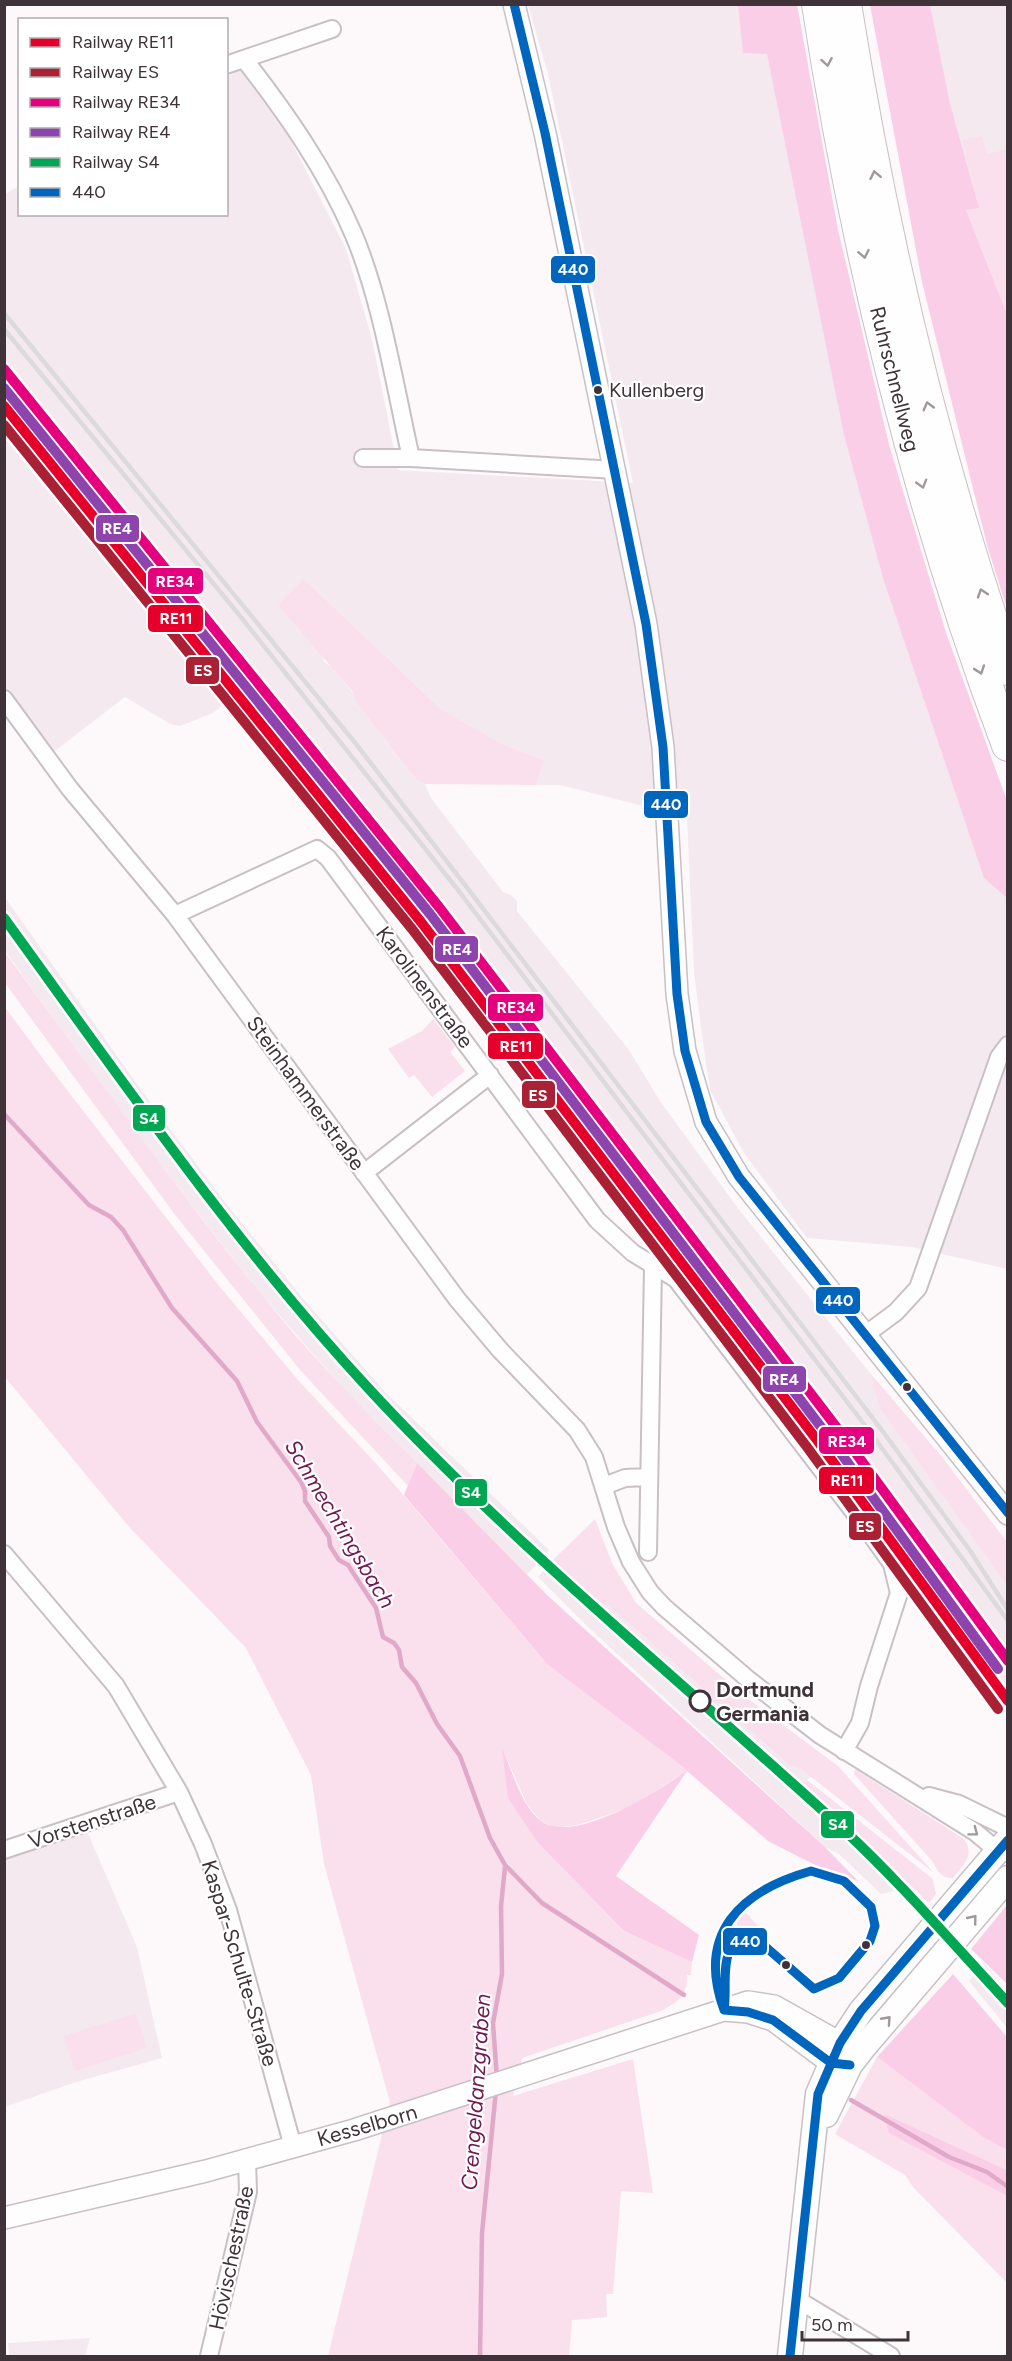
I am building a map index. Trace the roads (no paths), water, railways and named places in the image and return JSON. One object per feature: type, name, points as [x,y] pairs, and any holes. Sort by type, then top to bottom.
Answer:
[{"type":"highway","name":"Ruhrschnellweg","points":[[818,4],[850,184],[898,398],[943,558],[1008,745]]},
{"type":"highway","name":"Ruhrschnellweg","points":[[845,4],[875,177],[915,354],[963,532],[1008,669]]},
{"type":"main road","points":[[790,2356],[814,2142],[840,2057],[861,2011],[1004,1848]]},
{"type":"main road","points":[[840,2057],[1008,1878]]},
{"type":"street","points":[[514,4],[534,83],[616,470],[656,686],[667,794],[677,994],[683,1043],[696,1095],[721,1151],[739,1177],[1008,1514]]},
{"type":"street","points":[[228,64],[332,29]]},
{"type":"street","points":[[244,59],[294,125],[327,180],[353,233],[370,281],[411,458]]},
{"type":"street","points":[[363,458],[411,458],[616,470]]},
{"type":"street","name":"Steinhammerstraße","points":[[4,699],[70,789],[175,915],[457,1299],[500,1350],[577,1430],[594,1457],[623,1546],[650,1592],[749,1680],[794,1716],[844,1751],[1004,1848]]},
{"type":"street","name":"Karolinenstraße","points":[[175,915],[317,849],[335,867],[597,1220],[612,1236],[653,1266],[676,1279],[892,1564],[898,1584],[897,1601],[869,1686],[860,1723],[855,1736],[844,1751]]},
{"type":"street","points":[[865,1335],[896,1312],[918,1288],[999,1058],[1008,1045]]},
{"type":"street","points":[[364,1173],[490,1075]]},
{"type":"street","points":[[648,1552],[653,1266]]},
{"type":"street","points":[[604,1486],[625,1478],[648,1477]]},
{"type":"street","name":"Kaspar-Schulte-Straße","points":[[4,1554],[116,1686],[179,1792],[203,1844],[228,1910],[293,2146]]},
{"type":"street","name":"Vorstenstraße","points":[[4,1850],[179,1792]]},
{"type":"street","name":"Steinhammerstraße","points":[[914,1792],[958,1804],[1008,1828]]},
{"type":"street","name":"Kesselborn","points":[[4,2218],[247,2160],[477,2092],[748,2002],[761,2002],[790,2014],[840,2057]]},
{"type":"street","name":"Hövischestraße","points":[[209,2356],[248,2192],[247,2160]]},
{"type":"street","points":[[795,2298],[891,2356]]},
{"type":"waterway","name":"Schmechtingsbach","points":[[4,1114],[89,1205],[111,1217],[123,1230],[172,1308],[237,1381],[257,1422],[301,1482],[305,1491],[305,1501],[329,1537],[330,1546],[339,1560],[348,1565],[376,1608],[383,1637],[394,1643],[399,1650],[402,1667],[416,1683],[437,1724],[460,1756],[490,1838],[505,1865],[542,1903],[684,1995]]},
{"type":"waterway","name":"Crengeldanzgraben","points":[[497,2079],[493,2023],[502,1974],[501,1906],[505,1867]]},
{"type":"waterway","name":"Crengeldanzgraben","points":[[480,2356],[482,2233],[496,2090]]},
{"type":"waterway","points":[[851,2100],[949,2157],[987,2172],[1008,2187]]},
{"type":"railway","points":[[4,313],[356,744],[881,1429],[971,1552],[1008,1610]]},
{"type":"railway","points":[[4,329],[236,611],[458,890],[873,1436],[1008,1621]]},
{"type":"rail line","name":"RE34","points":[[4,369],[439,907],[847,1441],[1008,1661]]},
{"type":"rail line","name":"RE4","points":[[4,388],[430,914],[837,1448],[998,1669]]},
{"type":"rail line","name":"RE11","points":[[4,406],[421,922],[817,1440],[1008,1701]]},
{"type":"rail line","name":"ES","points":[[4,425],[412,929],[807,1447],[998,1709]]},
{"type":"rail line","name":"S4","points":[[4,918],[135,1099],[225,1218],[271,1276],[369,1389],[425,1448],[542,1560],[844,1830],[907,1893],[1008,2003]]},
{"type":"place","name":"Kullenberg","points":[[598,390]]},
{"type":"place","name":"Dortmund Germania","points":[[700,1701]]}]
